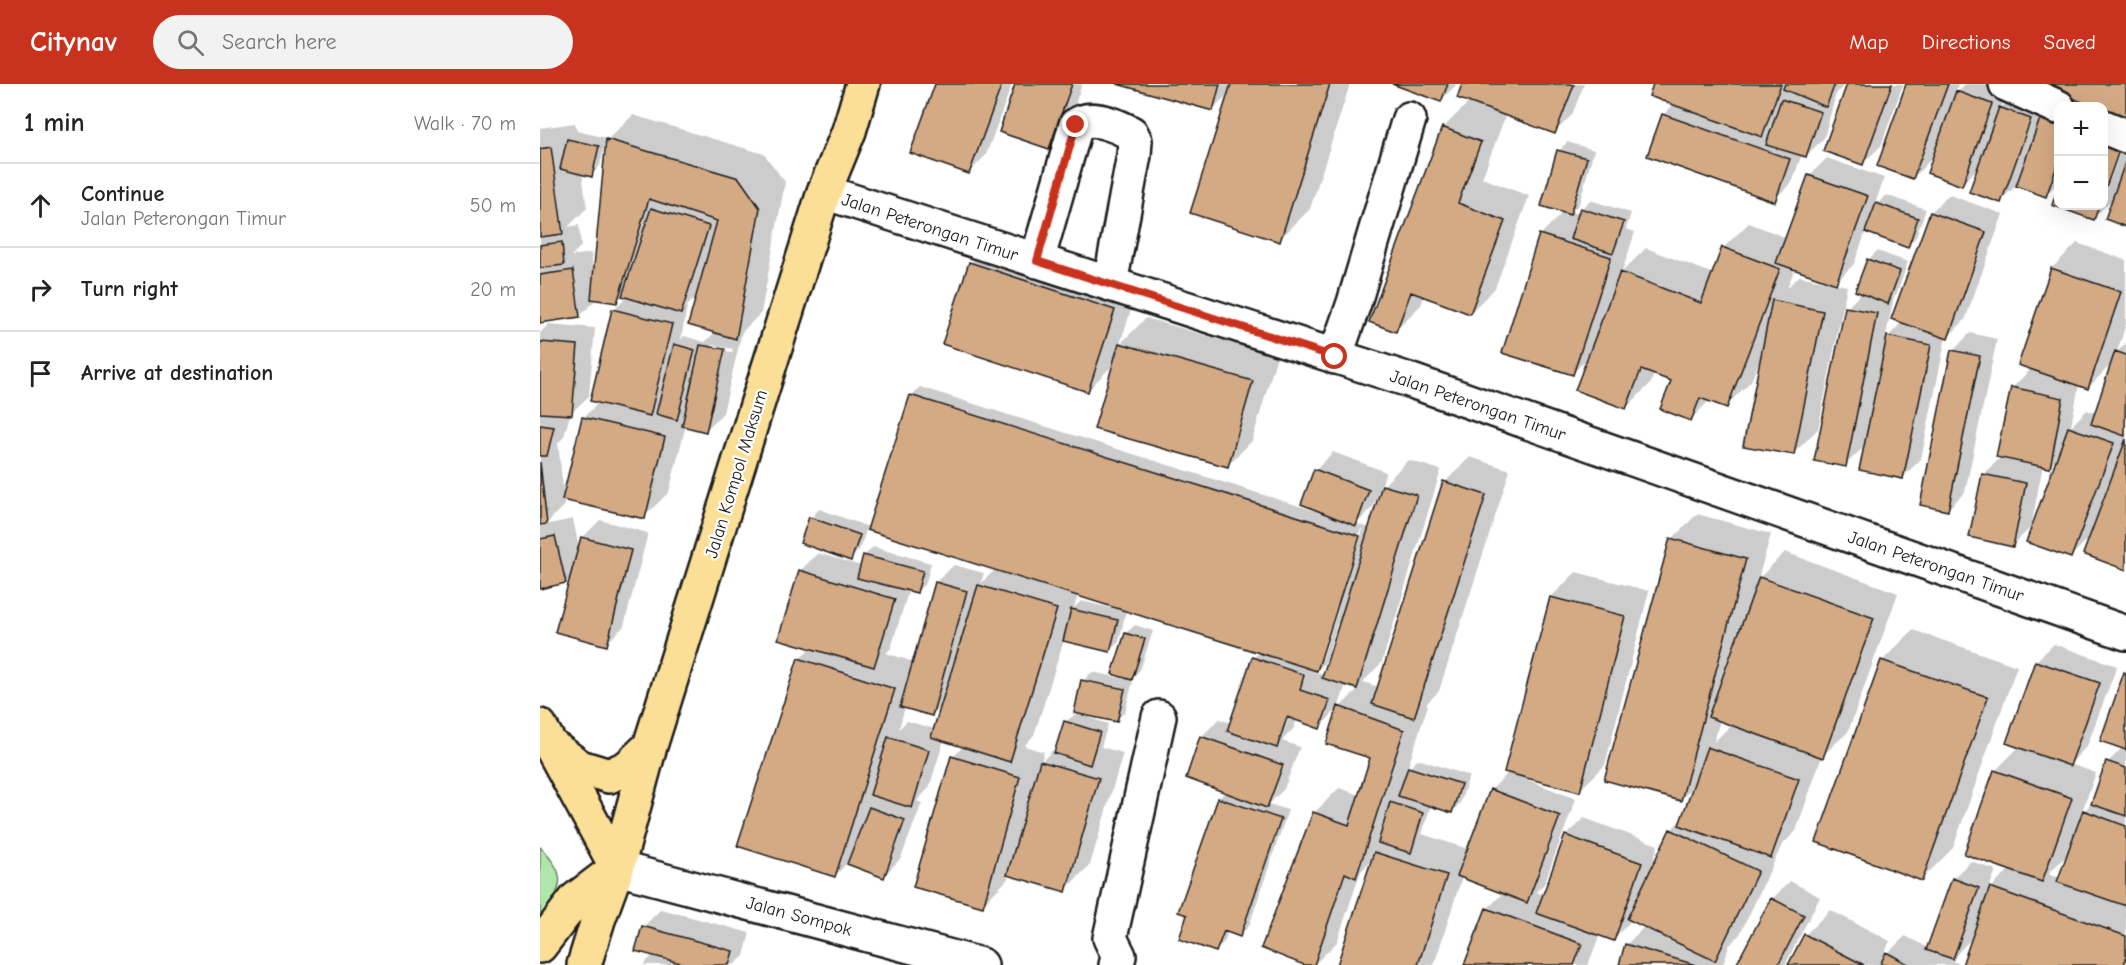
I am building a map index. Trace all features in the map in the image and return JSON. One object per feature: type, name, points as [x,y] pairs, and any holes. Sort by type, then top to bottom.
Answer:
[{"type":"highway","name":"Jalan Kompol Maksum","points":[[584,965],[617,868],[651,746],[824,192],[849,131],[863,84]]},
{"type":"highway","points":[[546,736],[580,767],[609,776],[628,767],[651,746]]},
{"type":"highway","points":[[540,946],[576,899],[617,868],[546,736]]},
{"type":"street","points":[[2006,84],[2054,105]]},
{"type":"street","points":[[1335,357],[1354,303],[1409,119]]},
{"type":"street","points":[[1037,261],[1076,125],[1089,120],[1117,126],[1131,133],[1135,141],[1135,148],[1110,284]]},
{"type":"street","points":[[2108,129],[2126,136]]},
{"type":"street","name":"Jalan Peterongan Timur","points":[[824,192],[1418,383],[2126,633]]},
{"type":"street","points":[[1116,965],[1119,956],[1110,938],[1159,717]]},
{"type":"street","name":"Jalan Sompok","points":[[617,868],[981,965]]},
{"type":"green space","points":[[540,847],[555,866],[560,882],[554,898],[540,918]]},
{"type":"building","points":[[935,84],[1002,84],[969,174],[910,153]]},
{"type":"building","points":[[1015,84],[1072,84],[1049,149],[999,132]]},
{"type":"building","points":[[1117,84],[1220,84],[1213,111]]},
{"type":"building","points":[[1231,84],[1330,84],[1280,242],[1190,213]]},
{"type":"building","points":[[1392,84],[1448,84],[1441,102]]},
{"type":"building","points":[[1462,84],[1574,85],[1555,134],[1457,98]]},
{"type":"building","points":[[1653,84],[1781,84],[1762,137],[1649,96]]},
{"type":"building","points":[[1785,84],[1835,84],[1826,107],[1783,89]]},
{"type":"building","points":[[1847,84],[1892,84],[1863,165],[1823,151]]},
{"type":"building","points":[[1906,84],[1948,84],[1913,179],[1877,166]]},
{"type":"building","points":[[2046,84],[2126,84],[2126,121],[2108,113],[2108,102],[2082,102],[2045,87]]},
{"type":"building","points":[[1956,91],[1992,104],[1962,186],[1927,173]]},
{"type":"building","points":[[1781,99],[1821,112],[1806,157],[1766,145]]},
{"type":"building","points":[[1999,107],[2031,119],[2001,203],[1969,192]]},
{"type":"building","points":[[1662,114],[1790,159],[1775,202],[1647,156]]},
{"type":"building","points":[[2041,116],[2054,121],[2054,174],[2046,197],[2016,186]]},
{"type":"building","points":[[1442,127],[1481,142],[1458,203],[1505,221],[1470,314],[1411,292],[1396,332],[1369,322]]},
{"type":"building","points":[[2108,137],[2122,142],[2108,182]]},
{"type":"building","points":[[567,139],[599,146],[592,177],[560,169]]},
{"type":"building","points":[[606,139],[739,178],[760,208],[736,339],[688,325],[717,221],[649,199],[617,303],[591,299]]},
{"type":"building","points":[[551,147],[563,234],[540,237],[540,149]]},
{"type":"building","points":[[1557,150],[1587,158],[1570,215],[1541,206]]},
{"type":"building","points":[[2126,160],[2126,227],[2105,219]]},
{"type":"building","points":[[1808,175],[1868,196],[1836,284],[1776,263]]},
{"type":"building","points":[[1876,203],[1918,218],[1908,248],[1865,232]]},
{"type":"building","points":[[651,208],[709,226],[681,314],[622,296]]},
{"type":"building","points":[[1580,208],[1624,222],[1613,253],[1570,239]]},
{"type":"building","points":[[2066,210],[2098,210],[2094,220]]},
{"type":"building","points":[[1930,212],[1986,232],[1948,339],[1891,319]]},
{"type":"building","points":[[1539,234],[1611,257],[1573,375],[1502,353]]},
{"type":"building","points":[[562,242],[564,265],[540,268],[540,245]]},
{"type":"building","points":[[1722,247],[1780,269],[1727,408],[1700,398],[1691,421],[1660,409],[1671,381],[1641,370],[1626,409],[1575,390],[1620,272],[1701,303]]},
{"type":"building","points":[[1867,259],[1900,271],[1888,304],[1855,291]]},
{"type":"building","points":[[969,262],[1115,310],[1088,392],[942,344]]},
{"type":"building","points":[[2051,268],[2121,292],[2088,389],[2018,365]]},
{"type":"building","points":[[573,270],[580,317],[540,323],[540,275]]},
{"type":"building","points":[[1772,300],[1823,311],[1794,455],[1743,446]]},
{"type":"building","points":[[1845,307],[1877,313],[1846,467],[1814,461]]},
{"type":"building","points":[[612,309],[672,324],[650,416],[590,401]]},
{"type":"building","points":[[1887,336],[1931,345],[1903,479],[1859,470]]},
{"type":"building","points":[[540,342],[578,345],[572,415],[540,413]]},
{"type":"building","points":[[1119,343],[1253,381],[1228,467],[1094,429]]},
{"type":"building","points":[[674,344],[695,350],[677,420],[656,414]]},
{"type":"building","points":[[700,345],[725,349],[706,432],[682,426]]},
{"type":"building","points":[[1951,350],[1980,356],[1948,511],[1920,505]]},
{"type":"building","points":[[2115,351],[2126,355],[2125,436],[2091,424]]},
{"type":"building","points":[[2011,387],[2063,398],[2050,468],[1996,457]]},
{"type":"building","points":[[910,395],[1360,536],[1317,671],[867,530]]},
{"type":"building","points":[[582,417],[665,437],[645,519],[562,500]]},
{"type":"building","points":[[540,425],[554,427],[547,456],[540,456]]},
{"type":"building","points":[[2068,427],[2114,443],[2071,558],[2026,542]]},
{"type":"building","points":[[2126,439],[2126,570],[2083,554]]},
{"type":"building","points":[[540,462],[547,524],[540,525]]},
{"type":"building","points":[[1314,469],[1369,490],[1356,526],[1301,504]]},
{"type":"building","points":[[1982,474],[2026,483],[2013,547],[1969,537]]},
{"type":"building","points":[[1443,481],[1486,495],[1414,718],[1372,704]]},
{"type":"building","points":[[1382,485],[1417,495],[1357,689],[1322,678]]},
{"type":"building","points":[[809,517],[860,535],[851,561],[800,543]]},
{"type":"building","points":[[555,536],[566,583],[540,589],[540,539]]},
{"type":"building","points":[[581,537],[631,550],[607,646],[555,632]]},
{"type":"building","points":[[1670,538],[1746,559],[1681,801],[1604,780]]},
{"type":"building","points":[[863,555],[923,571],[917,593],[857,578]]},
{"type":"building","points":[[799,570],[895,599],[874,667],[778,639]]},
{"type":"building","points":[[1759,577],[1874,618],[1823,758],[1708,717]]},
{"type":"building","points":[[935,582],[967,591],[932,716],[900,707]]},
{"type":"building","points":[[978,585],[1057,609],[1010,762],[931,737]]},
{"type":"building","points":[[1550,597],[1625,616],[1580,792],[1504,772]]},
{"type":"building","points":[[1071,609],[1118,620],[1110,652],[1063,641]]},
{"type":"building","points":[[1125,633],[1145,639],[1132,680],[1112,674]]},
{"type":"building","points":[[1252,657],[1304,675],[1300,690],[1330,700],[1320,729],[1287,717],[1277,748],[1227,731]]},
{"type":"building","points":[[798,658],[895,689],[835,877],[737,846]]},
{"type":"building","points":[[1881,660],[1988,697],[1922,881],[1816,842]]},
{"type":"building","points":[[2035,661],[2100,683],[2070,766],[2006,743]]},
{"type":"building","points":[[2124,672],[2126,673],[2126,750],[2100,741]]},
{"type":"building","points":[[1081,680],[1125,689],[1117,722],[1074,713]]},
{"type":"building","points":[[1338,706],[1404,730],[1356,878],[1345,873],[1314,965],[1304,965],[1261,948],[1313,812],[1349,825],[1370,758],[1326,744]]},
{"type":"building","points":[[1064,721],[1100,732],[1090,765],[1054,753]]},
{"type":"building","points":[[1200,736],[1283,765],[1267,808],[1186,778]]},
{"type":"building","points":[[888,737],[929,750],[912,808],[870,795]]},
{"type":"building","points":[[1707,747],[1799,779],[1771,858],[1679,825]]},
{"type":"building","points":[[951,756],[1020,777],[983,907],[913,887]]},
{"type":"building","points":[[1040,761],[1099,778],[1066,892],[1007,875]]},
{"type":"building","points":[[2106,761],[2126,768],[2126,816],[2091,804]]},
{"type":"building","points":[[1408,767],[1461,784],[1452,813],[1398,796]]},
{"type":"building","points":[[1994,770],[2072,798],[2042,882],[1964,854]]},
{"type":"building","points":[[1490,789],[1560,816],[1527,903],[1457,876]]},
{"type":"building","points":[[1218,798],[1281,819],[1240,937],[1224,931],[1216,952],[1179,939],[1187,915],[1178,912]]},
{"type":"building","points":[[1390,802],[1423,813],[1411,853],[1378,843]]},
{"type":"building","points":[[869,807],[905,820],[884,878],[847,864]]},
{"type":"building","points":[[2083,810],[2126,826],[2126,906],[2057,882]]},
{"type":"building","points":[[1670,829],[1758,871],[1715,961],[1627,919]]},
{"type":"building","points":[[1565,835],[1642,863],[1614,941],[1536,913]]},
{"type":"building","points":[[1374,852],[1447,875],[1418,965],[1337,965]]},
{"type":"building","points":[[1952,878],[1979,888],[1953,959],[1926,950]]},
{"type":"building","points":[[1990,887],[2126,936],[2124,965],[1962,965]]},
{"type":"building","points":[[1771,898],[1804,915],[1778,965],[1736,965]]},
{"type":"building","points":[[1486,908],[1582,944],[1574,965],[1464,965]]},
{"type":"building","points":[[642,926],[733,951],[729,965],[688,965],[635,951]]},
{"type":"building","points":[[1804,934],[1864,965],[1788,965]]},
{"type":"building","points":[[1625,944],[1696,965],[1619,965]]},
{"type":"building","points":[[1886,952],[1910,965],[1880,965]]},
{"type":"route","points":[[1076,125],[1037,261],[1335,357]]}]
